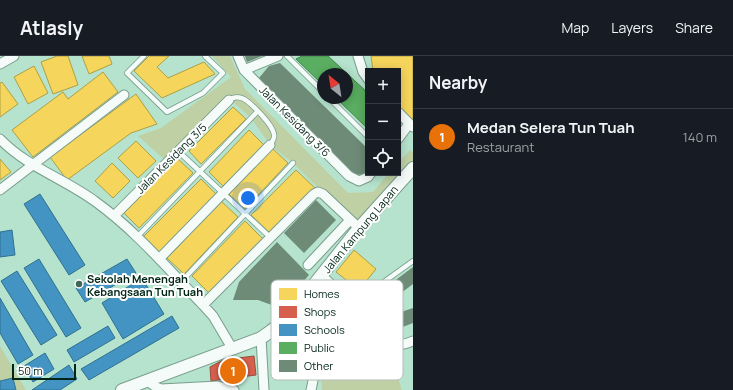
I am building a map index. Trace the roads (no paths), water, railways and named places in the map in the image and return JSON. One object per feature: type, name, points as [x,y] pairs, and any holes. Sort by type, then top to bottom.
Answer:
[{"type":"street","points":[[0,64],[14,56]]},
{"type":"street","name":"Jalan Kesidang 3/6","points":[[238,56],[244,70],[349,176],[359,181],[369,176]]},
{"type":"street","points":[[244,70],[278,56]]},
{"type":"street","points":[[358,56],[365,75]]},
{"type":"street","points":[[0,190],[124,95]]},
{"type":"street","name":"Jalan Kesidang 3/5","points":[[114,216],[229,100]]},
{"type":"street","points":[[401,115],[411,126],[401,136]]},
{"type":"street","points":[[0,140],[32,165],[75,188],[114,216],[159,259],[203,305],[212,316],[232,348]]},
{"type":"street","points":[[159,259],[270,145]]},
{"type":"street","name":"Jalan Kampung Lapan","points":[[317,280],[354,224],[413,168]]},
{"type":"street","points":[[203,305],[314,194],[318,192],[323,194],[354,224],[308,265]]},
{"type":"street","points":[[321,275],[327,280]]},
{"type":"street","name":"Jalan Kampung Lapan","points":[[129,389],[146,380],[261,338],[271,331]]},
{"type":"street","points":[[261,338],[264,390]]},
{"type":"street","points":[[403,344],[413,341]]},
{"type":"street","points":[[146,380],[161,389],[218,386],[234,390]]},
{"type":"street","points":[[311,390],[313,380]]},
{"type":"lane","points":[[144,56],[127,73],[167,112],[203,93],[223,73],[205,56]]},
{"type":"lane","points":[[287,56],[317,86]]},
{"type":"lane","points":[[229,100],[238,97],[243,99],[258,111],[273,130],[275,135],[274,141],[270,145]]},
{"type":"lane","points":[[335,104],[365,134]]},
{"type":"lane","points":[[137,238],[258,111]]},
{"type":"lane","points":[[178,151],[271,238]]},
{"type":"lane","points":[[181,282],[293,163]]},
{"type":"lane","points":[[389,280],[413,261]]},
{"type":"place","name":"Sekolah Menengah Kebangsaan Tun Tuah","points":[[79,284]]},
{"type":"place","name":"Medan Selera Tun Tuah","points":[[233,371]]}]
